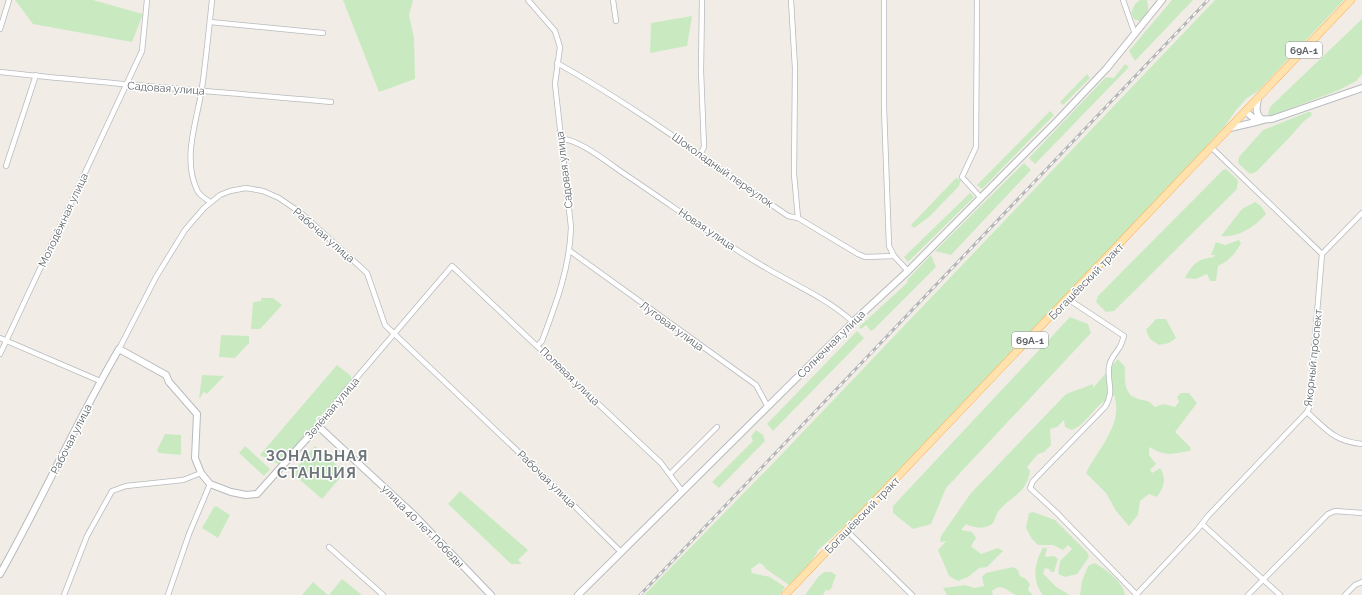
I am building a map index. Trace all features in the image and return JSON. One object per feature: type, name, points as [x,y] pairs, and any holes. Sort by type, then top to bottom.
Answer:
[{"type":"main road","name":"Богашёвский тракт","points":[[785,595],[1212,148],[1351,0]]},
{"type":"street","points":[[0,29],[8,0]]},
{"type":"street","name":"Молодёжная улица","points":[[0,354],[142,51],[147,0]]},
{"type":"street","points":[[210,202],[197,192],[193,178],[191,159],[194,125],[202,90],[212,0]]},
{"type":"street","name":"Садовая улица","points":[[528,0],[555,31],[560,47],[555,84],[571,227],[570,251],[555,306],[542,341],[538,345]]},
{"type":"street","points":[[613,0],[616,21]]},
{"type":"street","points":[[700,155],[704,147],[702,0]]},
{"type":"street","points":[[791,0],[795,68],[794,174],[798,218]]},
{"type":"street","points":[[884,0],[884,107],[888,230],[890,246],[894,256],[908,271]]},
{"type":"street","points":[[977,0],[976,147],[962,177],[981,198]]},
{"type":"street","points":[[1123,0],[1135,34]]},
{"type":"street","name":"Солнечная улица","points":[[578,595],[853,322],[908,271],[981,198],[1084,93],[1162,0]]},
{"type":"street","points":[[210,22],[323,33]]},
{"type":"street","name":"Шоколадный переулок","points":[[557,63],[605,90],[668,131],[788,216],[798,218],[858,254],[866,257],[894,256]]},
{"type":"street","name":"Садовая улица","points":[[0,72],[125,85],[202,90],[331,102]]},
{"type":"street","points":[[6,166],[36,76]]},
{"type":"street","points":[[1230,128],[1280,117],[1362,88]]},
{"type":"street","points":[[1258,99],[1256,111],[1258,117],[1263,120]]},
{"type":"street","points":[[1246,112],[1256,120],[1263,120]]},
{"type":"street","name":"Новая улица","points":[[560,139],[568,138],[603,159],[767,269],[812,292],[842,312],[853,322]]},
{"type":"street","points":[[1212,148],[1322,254],[1362,213]]},
{"type":"street","name":"Рабочая улица","points":[[0,574],[26,529],[100,381],[119,349],[156,277],[181,237],[210,202],[220,195],[246,188],[263,191],[279,198],[301,213],[367,273],[385,325],[549,480],[621,552]]},
{"type":"street","name":"Луговая улица","points":[[570,251],[756,386],[768,407]]},
{"type":"street","name":"Якорный проспект","points":[[1137,595],[1307,412],[1309,408],[1322,254]]},
{"type":"street","name":"Зелёная улица","points":[[210,484],[238,493],[257,494],[318,426],[394,333],[452,266]]},
{"type":"street","name":"Полевая улица","points":[[452,266],[538,345],[662,463],[682,491]]},
{"type":"street","points":[[1068,299],[1124,336],[1119,348],[1113,354],[1110,361],[1110,399],[1105,407],[1030,485],[1031,491],[1057,513],[1137,595]]},
{"type":"street","points":[[0,338],[100,381]]},
{"type":"street","points":[[119,349],[166,376],[169,382],[197,414],[196,458],[201,473],[210,484],[189,534],[168,595]]},
{"type":"street","points":[[1307,412],[1334,437],[1347,443],[1362,444]]},
{"type":"street","name":"улица 40 лет Победы","points":[[318,426],[414,515],[491,595]]},
{"type":"street","points":[[670,474],[717,427]]},
{"type":"street","points":[[64,595],[87,536],[112,491],[126,486],[183,480],[201,473]]},
{"type":"street","points":[[1248,595],[1328,514],[1335,511],[1362,513]]},
{"type":"street","points":[[1202,524],[1280,595]]},
{"type":"street","points":[[847,531],[912,595]]},
{"type":"street","points":[[329,547],[383,595]]},
{"type":"street","points":[[1345,595],[1355,585],[1362,582]]},
{"type":"green space","points":[[15,0],[93,0],[143,14],[132,42],[33,24]]},
{"type":"green space","points":[[343,0],[413,0],[409,15],[414,38],[415,79],[379,92]]},
{"type":"green space","points":[[1140,0],[1147,0],[1148,10],[1147,15],[1140,21],[1134,19],[1131,13],[1135,4]]},
{"type":"green space","points":[[1172,0],[1193,0],[1135,61],[1129,51]]},
{"type":"green space","points":[[1215,0],[1344,0],[1258,91],[1247,98],[1236,110],[1225,126],[1175,180],[849,522],[817,551],[808,566],[789,585],[759,563],[751,569],[752,573],[770,577],[785,587],[780,595],[644,595],[779,457]]},
{"type":"green space","points":[[692,16],[687,46],[650,53],[651,23]]},
{"type":"green space","points":[[1362,19],[1362,74],[1356,81],[1339,90],[1270,116],[1268,114],[1270,107]]},
{"type":"green space","points":[[1125,64],[1129,67],[1035,164],[1029,158],[1106,77],[1114,78]]},
{"type":"green space","points":[[1087,74],[1090,78],[1063,105],[1060,102]]},
{"type":"green space","points":[[1050,111],[1054,115],[982,189],[977,185]]},
{"type":"green space","points":[[1311,112],[1312,115],[1303,122],[1256,172],[1250,174],[1238,163],[1239,157],[1263,130]]},
{"type":"green space","points":[[1024,163],[1031,170],[951,255],[935,251]]},
{"type":"green space","points":[[1226,169],[1238,180],[1237,189],[1114,311],[1106,312],[1096,302],[1098,296],[1223,170]]},
{"type":"green space","points":[[956,178],[961,180],[959,186],[929,217],[914,228],[911,225]]},
{"type":"green space","points":[[970,193],[974,197],[908,262],[904,257]]},
{"type":"green space","points":[[1255,202],[1261,206],[1266,214],[1262,219],[1245,231],[1233,235],[1221,236],[1242,209]]},
{"type":"green space","points":[[1239,240],[1241,243],[1234,254],[1218,266],[1216,281],[1210,281],[1207,274],[1196,279],[1185,278],[1193,265],[1204,259],[1214,257],[1215,255],[1211,255],[1216,242],[1225,245]]},
{"type":"green space","points":[[931,255],[936,267],[874,329],[871,331],[866,325],[861,329],[859,327],[907,283],[908,279]]},
{"type":"green space","points":[[261,298],[273,298],[282,305],[260,329],[251,329],[253,302],[261,301]]},
{"type":"green space","points":[[1070,317],[1088,324],[1091,333],[946,488],[931,524],[913,529],[893,513],[893,506]]},
{"type":"green space","points":[[1156,319],[1166,319],[1176,338],[1169,343],[1159,345],[1150,339],[1146,330]]},
{"type":"green space","points":[[857,331],[864,338],[773,431],[767,424]]},
{"type":"green space","points":[[221,335],[249,336],[249,343],[235,358],[219,357]]},
{"type":"green space","points":[[1118,359],[1125,367],[1126,385],[1132,396],[1148,401],[1155,407],[1163,404],[1175,407],[1179,402],[1177,397],[1181,393],[1189,393],[1197,403],[1175,432],[1191,448],[1190,451],[1169,454],[1149,447],[1149,455],[1156,464],[1150,470],[1152,473],[1160,468],[1164,479],[1163,486],[1157,497],[1149,494],[1140,501],[1138,515],[1129,526],[1116,511],[1106,493],[1086,473],[1113,426],[1116,416],[1114,395],[1101,404],[1078,427],[1072,430],[1065,427],[1064,420],[1057,427],[1050,429],[1051,445],[1044,452],[1038,454],[1027,467],[1030,471],[1025,486],[1017,495],[1002,507],[997,513],[993,523],[987,527],[980,528],[972,527],[966,524],[961,530],[972,532],[976,538],[971,546],[981,554],[998,548],[1003,551],[987,567],[979,568],[968,577],[958,581],[949,576],[938,550],[946,541],[940,542],[941,536],[971,493],[1066,394],[1093,384],[1093,388]]},
{"type":"green space","points":[[337,365],[351,376],[351,380],[280,465],[260,455]]},
{"type":"green space","points":[[202,375],[224,376],[207,394],[204,392],[199,399]]},
{"type":"green space","points":[[756,430],[763,435],[765,441],[719,488],[712,482],[753,441],[751,436]]},
{"type":"green space","points":[[165,434],[181,435],[181,455],[159,453],[157,450]]},
{"type":"green space","points":[[245,446],[270,469],[264,476],[239,453]]},
{"type":"green space","points":[[315,446],[345,472],[322,499],[292,473]]},
{"type":"green space","points":[[460,491],[528,550],[518,560],[522,564],[511,564],[448,504]]},
{"type":"green space","points":[[216,506],[230,515],[218,538],[202,528]]},
{"type":"green space","points":[[1033,512],[1055,520],[1087,552],[1089,557],[1077,574],[1065,577],[1058,574],[1060,561],[1072,549],[1068,545],[1063,550],[1053,545],[1038,545],[1032,539],[1026,528],[1029,513]]},
{"type":"green space","points":[[1043,548],[1047,548],[1045,557],[1054,556],[1058,559],[1054,572],[1051,572],[1049,569],[1045,568],[1043,574],[1059,589],[1069,595],[1043,595],[1039,590],[1036,578],[1036,566]]},
{"type":"green space","points":[[1094,563],[1103,568],[1118,581],[1124,590],[1125,595],[1080,595],[1082,581],[1088,566]]},
{"type":"green space","points":[[1013,567],[1018,570],[1020,576],[1026,579],[1030,584],[1028,590],[1033,595],[1016,595],[1002,587],[999,587],[992,591],[993,595],[947,595],[943,588],[966,585],[974,588],[984,586],[982,577],[986,573]]},
{"type":"green space","points":[[824,572],[831,572],[836,575],[831,589],[827,591],[826,589],[823,595],[805,595],[818,577]]},
{"type":"green space","points":[[342,579],[362,595],[329,595]]},
{"type":"green space","points":[[313,582],[328,595],[302,595]]},
{"type":"railway","points":[[640,595],[1208,0]]},
{"type":"district","name":"ЗОНАЛЬНАЯ СТАНЦИЯ","points":[[317,464]]}]
